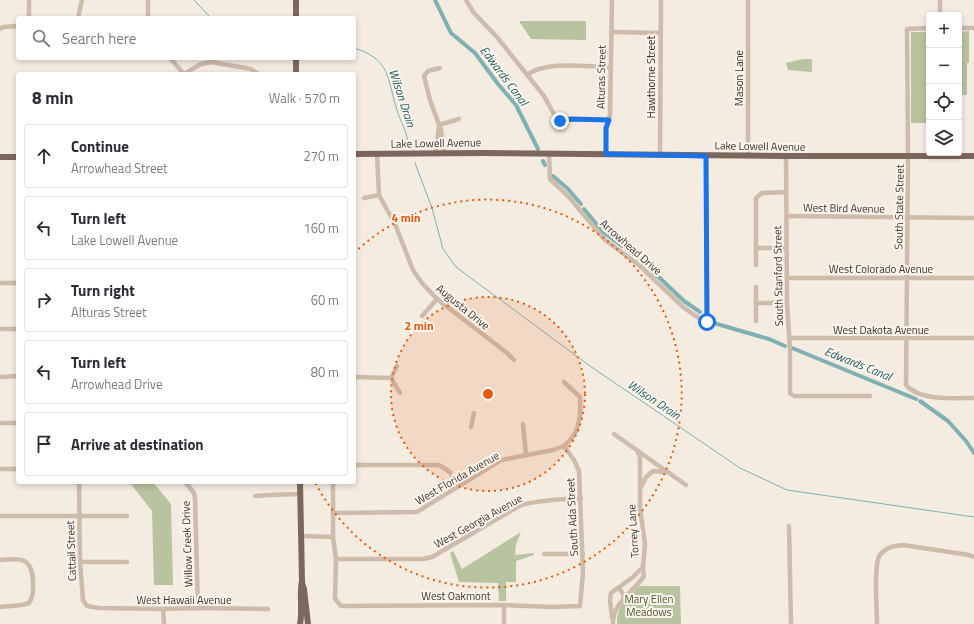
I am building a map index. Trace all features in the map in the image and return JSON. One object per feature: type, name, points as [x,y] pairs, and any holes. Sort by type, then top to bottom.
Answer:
[{"type":"main road","points":[[296,0],[296,16]]},
{"type":"main road","points":[[296,60],[296,72]]},
{"type":"main road","name":"Lake Lowell Avenue","points":[[356,154],[444,153],[660,154],[706,156],[974,156]]},
{"type":"main road","points":[[0,158],[16,157]]},
{"type":"main road","points":[[300,484],[302,581],[308,624]]},
{"type":"main road","points":[[300,624],[300,590],[302,581]]},
{"type":"street","points":[[29,0],[29,16]]},
{"type":"street","points":[[78,16],[82,0]]},
{"type":"street","points":[[148,0],[148,16]]},
{"type":"street","points":[[466,0],[474,13],[497,37],[544,96],[556,118],[560,121],[572,119],[609,120]]},
{"type":"street","name":"Alturas Street","points":[[606,154],[606,128],[610,115],[612,0]]},
{"type":"street","name":"Hawthorne Street","points":[[660,154],[661,0]]},
{"type":"street","name":"Mason Lane","points":[[748,0],[748,156]]},
{"type":"street","points":[[940,0],[940,12]]},
{"type":"street","points":[[0,29],[3,27],[16,26]]},
{"type":"street","name":"South State Street","points":[[926,28],[907,29],[908,157],[906,385],[910,390],[925,397],[974,398]]},
{"type":"street","points":[[962,28],[974,28]]},
{"type":"street","points":[[611,32],[661,33]]},
{"type":"street","points":[[172,60],[182,72]]},
{"type":"street","points":[[187,72],[201,64],[211,62],[251,69],[255,72]]},
{"type":"street","points":[[527,75],[534,70],[547,67],[610,68]]},
{"type":"street","points":[[440,68],[428,71],[424,76],[430,100],[441,130],[444,153]]},
{"type":"street","points":[[439,125],[459,118]]},
{"type":"street","points":[[436,153],[439,125]]},
{"type":"street","name":"Augusta Drive","points":[[377,154],[378,195],[395,224],[413,270],[422,283],[437,299],[507,352],[514,360]]},
{"type":"street","name":"Arrowhead Drive","points":[[549,154],[550,179],[568,196],[599,234],[639,265],[682,306],[707,322],[706,156]]},
{"type":"street","name":"South Stanford Street","points":[[786,156],[787,303],[791,394],[794,396],[870,396]]},
{"type":"street","points":[[756,265],[756,198],[762,193],[786,192]]},
{"type":"street","points":[[364,198],[378,195]]},
{"type":"street","name":"West Bird Avenue","points":[[787,216],[974,218]]},
{"type":"street","points":[[756,248],[786,248]]},
{"type":"street","name":"West Colorado Avenue","points":[[787,278],[974,278]]},
{"type":"street","points":[[0,283],[16,283]]},
{"type":"street","points":[[756,286],[756,321]]},
{"type":"street","points":[[422,316],[437,299]]},
{"type":"street","points":[[756,303],[787,303]]},
{"type":"street","points":[[0,329],[16,329]]},
{"type":"street","name":"West Dakota Avenue","points":[[789,338],[974,338]]},
{"type":"street","points":[[391,378],[397,366]]},
{"type":"street","points":[[0,376],[16,376]]},
{"type":"street","points":[[356,377],[391,378]]},
{"type":"street","points":[[391,378],[400,393]]},
{"type":"street","points":[[564,382],[580,397],[580,415],[577,430],[564,446]]},
{"type":"street","points":[[472,427],[474,413]]},
{"type":"street","points":[[0,422],[16,423]]},
{"type":"street","points":[[523,424],[526,455]]},
{"type":"street","points":[[614,434],[686,485]]},
{"type":"street","name":"West Florida Avenue","points":[[333,513],[417,512],[501,460],[553,450],[564,446]]},
{"type":"street","name":"South Ada Street","points":[[564,446],[574,460],[579,471],[583,554],[581,598]]},
{"type":"street","name":"Torrey Lane","points":[[613,622],[616,608],[644,576],[643,567],[645,544],[640,508],[640,457],[637,450]]},
{"type":"street","points":[[356,465],[439,466],[450,472],[458,487]]},
{"type":"street","points":[[0,469],[16,469]]},
{"type":"street","points":[[640,490],[646,476],[653,470],[660,470],[670,473]]},
{"type":"street","name":"Cattail Street","points":[[79,484],[80,562],[83,600],[86,606],[99,608]]},
{"type":"street","name":"Willow Creek Drive","points":[[187,484],[194,493],[195,498],[198,608]]},
{"type":"street","points":[[333,484],[333,537],[336,559]]},
{"type":"street","points":[[256,496],[268,494],[300,494]]},
{"type":"street","name":"West Georgia Avenue","points":[[336,559],[432,558],[520,505],[551,499],[581,498]]},
{"type":"street","points":[[0,516],[126,516]]},
{"type":"street","points":[[789,526],[791,624]]},
{"type":"street","points":[[301,536],[333,537]]},
{"type":"street","points":[[877,624],[876,565],[880,555],[886,550],[894,546],[903,545],[974,557]]},
{"type":"street","points":[[544,554],[583,554]]},
{"type":"street","points":[[0,607],[22,605],[29,602],[33,593],[32,572],[30,565],[23,560],[3,559]]},
{"type":"street","name":"West Oakmont","points":[[336,559],[335,600],[341,606],[552,607],[580,606],[581,598]]},
{"type":"street","points":[[80,562],[127,562]]},
{"type":"street","points":[[613,622],[611,592],[619,588],[643,567]]},
{"type":"street","points":[[619,588],[624,599]]},
{"type":"street","points":[[504,606],[504,624]]},
{"type":"street","name":"West Hawaii Avenue","points":[[99,608],[268,609]]},
{"type":"street","points":[[163,609],[164,624]]},
{"type":"green space","points":[[519,21],[586,21],[586,40],[531,39]]},
{"type":"green space","points":[[969,31],[967,95],[962,95],[962,32]]},
{"type":"green space","points":[[911,32],[926,32],[926,123],[911,123]]},
{"type":"green space","points":[[803,59],[812,59],[812,72],[788,70],[786,63]]},
{"type":"green space","points":[[131,484],[155,484],[171,504],[173,585],[154,585],[152,511]]},
{"type":"green space","points":[[521,532],[516,544],[515,555],[534,553],[534,555],[516,561],[516,582],[506,582],[506,601],[499,601],[498,583],[459,582],[450,553],[453,551],[462,569]]},
{"type":"green space","name":"Mary Ellen Meadows","points":[[640,586],[680,586],[681,624],[617,624],[617,617],[624,602]]},
{"type":"waterway","name":"Wilson Drain","points":[[194,0],[209,16]]},
{"type":"waterway","name":"Edwards Canal","points":[[435,0],[451,33],[475,53],[516,105],[538,149]]},
{"type":"waterway","name":"Wilson Drain","points":[[356,49],[375,58],[386,72],[397,110],[406,132],[408,146]]},
{"type":"waterway","name":"Edwards Canal","points":[[543,161],[545,165]]},
{"type":"waterway","name":"Wilson Drain","points":[[415,163],[432,208],[443,249],[456,267],[590,366],[740,468],[787,490],[974,517]]},
{"type":"waterway","name":"Edwards Canal","points":[[553,176],[568,189],[581,204]]},
{"type":"waterway","name":"Edwards Canal","points":[[584,209],[603,232],[622,246]]},
{"type":"waterway","name":"Edwards Canal","points":[[626,248],[640,259]]},
{"type":"waterway","name":"Edwards Canal","points":[[643,262],[684,301],[700,312]]},
{"type":"waterway","name":"Edwards Canal","points":[[712,321],[717,324],[769,339],[785,346]]},
{"type":"waterway","name":"Edwards Canal","points":[[792,348],[916,399]]},
{"type":"waterway","name":"Edwards Canal","points":[[920,401],[948,421],[966,441],[974,453]]},
{"type":"route","points":[[560,121],[572,119],[609,120],[606,128],[606,154],[706,156],[707,322]]}]
